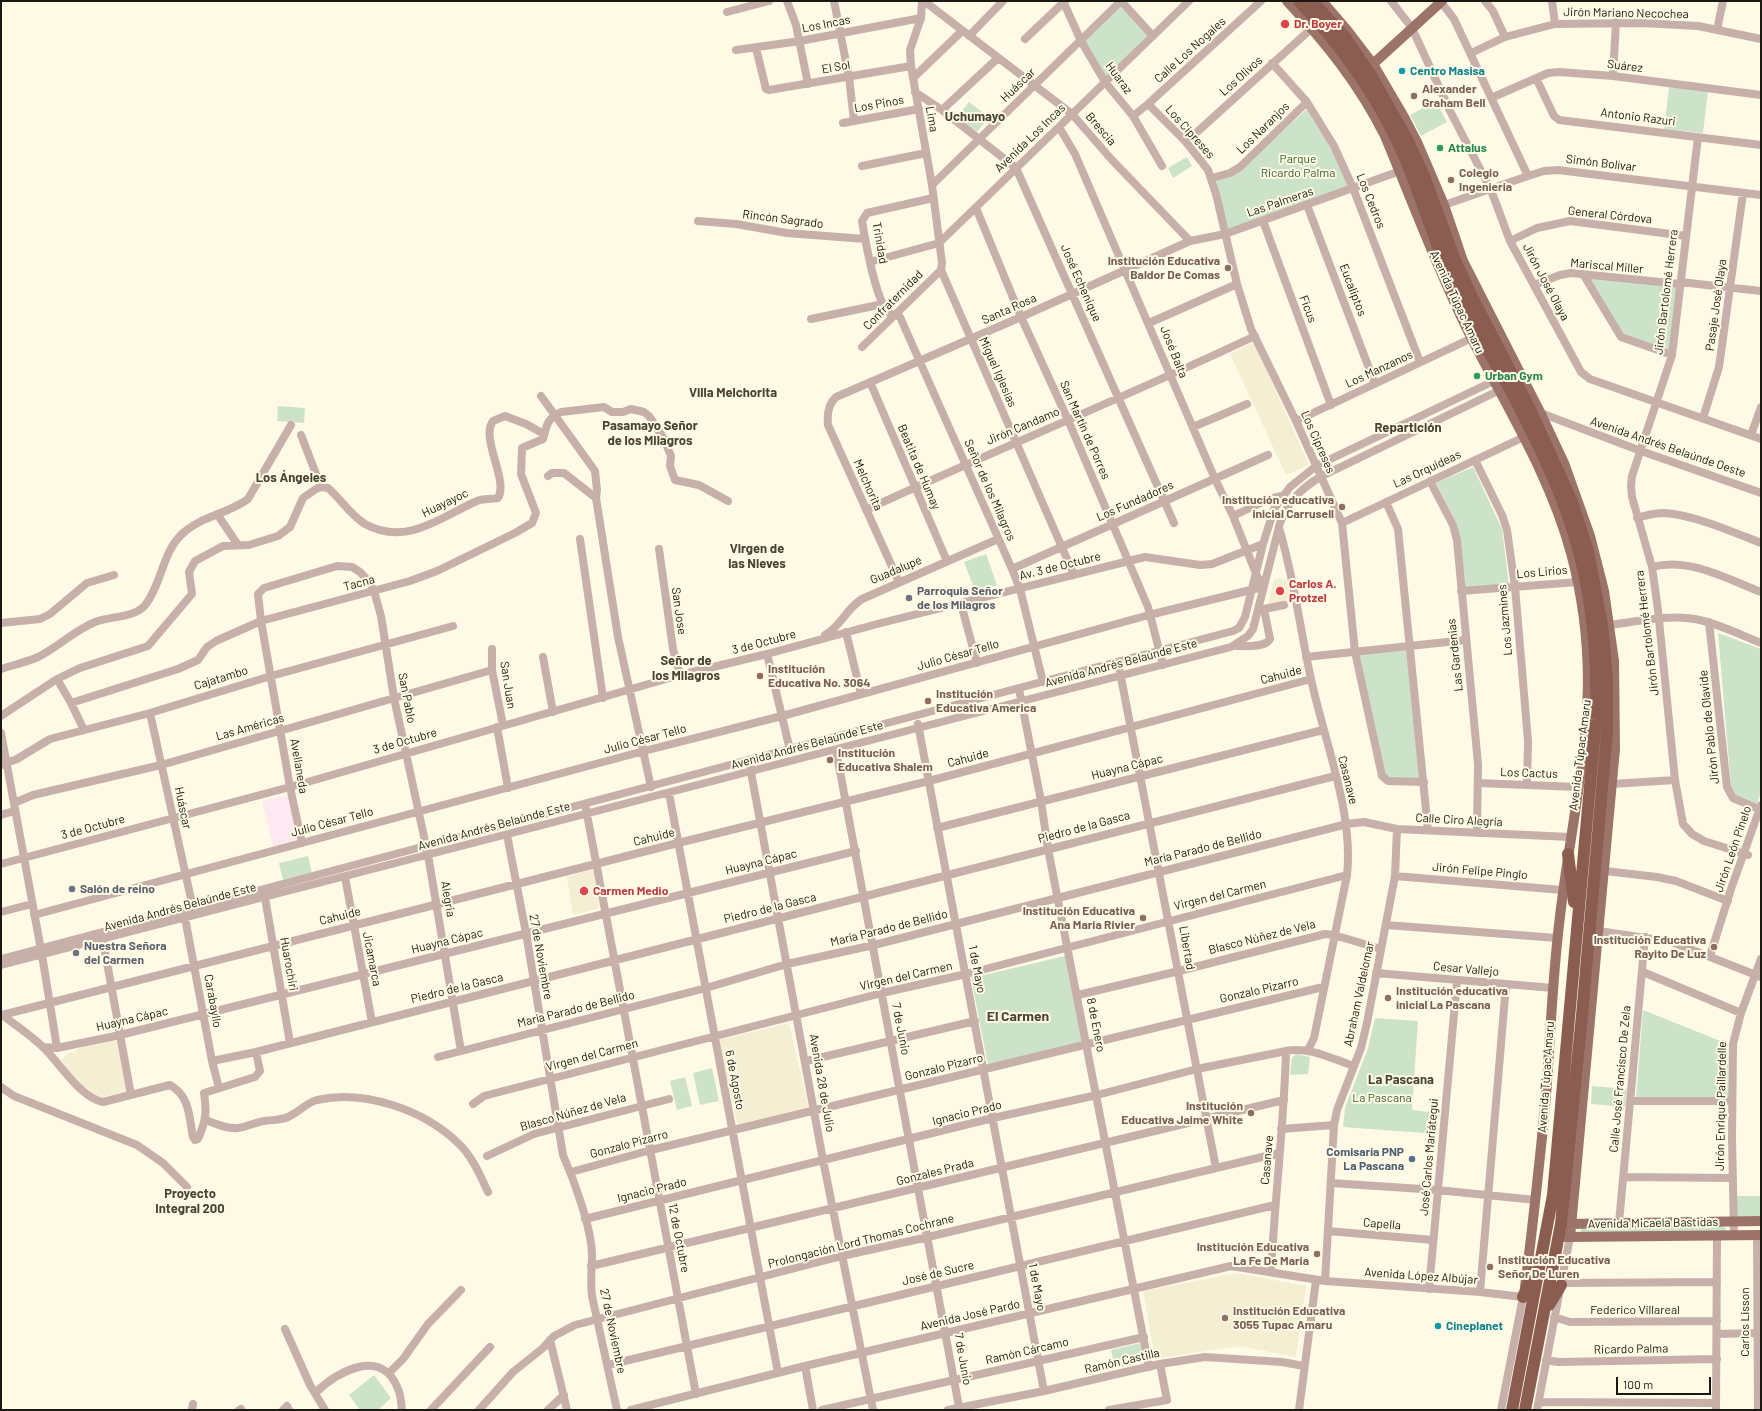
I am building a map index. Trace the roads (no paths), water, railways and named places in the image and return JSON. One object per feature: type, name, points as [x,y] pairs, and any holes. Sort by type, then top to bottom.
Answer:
[{"type":"highway","name":"Avenida Túpac Amaru","points":[[1299,1],[1334,41],[1358,72],[1393,131],[1420,194],[1455,289],[1500,383],[1517,393],[1532,405],[1581,528],[1592,569],[1602,625],[1607,688],[1605,760],[1567,1224],[1549,1314],[1525,1410]]},
{"type":"highway","name":"Avenida Túpac Amaru","points":[[1312,1],[1344,36],[1388,102],[1424,176],[1455,260],[1517,393],[1532,434],[1572,527],[1584,573],[1593,627],[1597,684],[1596,720],[1552,1195],[1512,1410]]},
{"type":"highway","points":[[1568,854],[1577,922]]},
{"type":"highway","points":[[1523,1297],[1544,1242]]},
{"type":"highway","points":[[1549,1314],[1562,1284]]},
{"type":"main road","name":"Avenida Túpac Amaru","points":[[1287,1],[1337,58],[1373,112],[1400,171],[1439,268],[1472,338],[1500,383],[1546,484],[1566,534],[1578,582],[1585,626],[1588,678],[1586,726],[1562,890],[1536,1200],[1523,1297]]},
{"type":"main road","name":"Avenida Túpac Amaru","points":[[1322,1],[1373,64],[1404,116],[1444,205],[1472,280],[1532,405],[1541,414],[1564,463],[1588,529],[1600,573],[1609,625],[1614,676],[1616,748],[1599,931],[1567,1224]]},
{"type":"main road","points":[[1373,64],[1441,2]]},
{"type":"main road","name":"Avenida Micaela Bastidas","points":[[1547,1224],[1761,1221]]},
{"type":"main road","name":"Avenida Micaela Bastidas","points":[[1544,1242],[1565,1237],[1759,1235]]},
{"type":"street","points":[[727,12],[769,1]]},
{"type":"street","points":[[787,1],[793,15],[800,41],[808,84]]},
{"type":"street","points":[[834,1],[849,77],[854,121]]},
{"type":"street","name":"Lima","points":[[923,1],[921,18],[910,50],[911,66],[932,185],[939,243]]},
{"type":"street","name":"Brescia","points":[[923,1],[1072,114],[1112,160],[1190,241]]},
{"type":"street","points":[[969,36],[1003,1]]},
{"type":"street","points":[[1121,1],[1153,36]]},
{"type":"street","name":"Huáscar","points":[[932,185],[1121,1]]},
{"type":"street","name":"Calle Los Nogales","points":[[1133,116],[1261,1]]},
{"type":"street","name":"Jirón José Olaya","points":[[1391,1],[1412,28],[1450,111],[1491,190],[1510,240],[1582,372],[1590,379],[1761,439]]},
{"type":"street","points":[[1485,1],[1493,11],[1505,37]]},
{"type":"street","points":[[1552,1],[1555,24]]},
{"type":"street","points":[[1717,30],[1723,1]]},
{"type":"street","points":[[1025,39],[1064,2]]},
{"type":"street","name":"Huaraz","points":[[1064,2],[1081,41],[1105,82],[1133,116],[1162,166]]},
{"type":"street","name":"Avenida Los Incas","points":[[870,262],[939,243],[1187,2]]},
{"type":"street","points":[[1441,2],[1454,19],[1528,176]]},
{"type":"street","name":"Los Incas","points":[[736,50],[800,41],[921,18]]},
{"type":"street","points":[[1613,76],[1616,22]]},
{"type":"street","name":"Jirón Mariano Necochea","points":[[1471,53],[1505,37],[1555,24],[1616,22],[1698,26],[1761,39]]},
{"type":"street","name":"Los Olivos","points":[[1186,142],[1312,28]]},
{"type":"street","points":[[913,78],[962,31]]},
{"type":"street","name":"El Sol","points":[[756,48],[766,89],[808,84],[911,66]]},
{"type":"street","points":[[942,110],[998,58]]},
{"type":"street","name":"Los Cedros","points":[[1272,63],[1307,102],[1334,146],[1353,188],[1420,362]]},
{"type":"street","name":"Suárez","points":[[1491,98],[1548,73],[1558,72],[1613,76],[1761,95]]},
{"type":"street","name":"Antonio Razuri","points":[[1536,78],[1554,116],[1559,120],[1761,145]]},
{"type":"street","name":"José Echenique","points":[[915,92],[942,110],[1016,168],[1174,523]]},
{"type":"street","name":"Los Naranjos","points":[[1212,178],[1230,173],[1240,167],[1307,102]]},
{"type":"street","name":"Los Cipreses","points":[[1148,104],[1186,142],[1208,170],[1212,178],[1237,284],[1255,336],[1296,421],[1342,523],[1355,652],[1382,776],[1388,781],[1424,782]]},
{"type":"street","name":"Los Pinos","points":[[843,123],[919,109]]},
{"type":"street","name":"José Balta","points":[[1059,127],[1075,154],[1149,323],[1170,376],[1215,479],[1233,516],[1245,550],[1263,587]]},
{"type":"street","name":"Jirón Bartolomé Herrera","points":[[1698,137],[1672,355],[1632,476],[1631,486],[1637,518],[1652,567],[1659,620],[1675,780],[1683,824],[1692,834],[1704,841],[1746,854]]},
{"type":"street","points":[[862,166],[926,153]]},
{"type":"street","name":"Simón Bolívar","points":[[1444,205],[1528,176],[1558,170],[1761,195]]},
{"type":"street","name":"Las Palmeras","points":[[1190,241],[1225,234],[1400,171]]},
{"type":"street","name":"Pasaje José Olaya","points":[[1703,418],[1719,367],[1743,193]]},
{"type":"street","name":"Trinidad","points":[[883,304],[870,262],[862,221],[867,213],[934,198]]},
{"type":"street","name":"Eucaliptos","points":[[1307,205],[1375,384]]},
{"type":"street","name":"San Martín de Porres","points":[[976,208],[1021,318],[1068,420],[1148,607],[1163,665]]},
{"type":"street","name":"Rincón Sagrado","points":[[698,221],[736,224],[787,233],[865,239]]},
{"type":"street","name":"Ficus","points":[[1263,221],[1331,405]]},
{"type":"street","name":"General Córdova","points":[[1510,240],[1543,226],[1570,221],[1686,236]]},
{"type":"street","name":"Santa Rosa","points":[[836,397],[1021,318],[1190,241]]},
{"type":"street","name":"Miguel Iglesias","points":[[939,243],[942,263],[941,270],[1074,575]]},
{"type":"street","name":"Confraternidad","points":[[862,347],[941,270]]},
{"type":"street","name":"Mariscal Miller","points":[[1534,285],[1560,275],[1571,273],[1761,291]]},
{"type":"street","points":[[1583,274],[1621,337],[1672,355]]},
{"type":"street","points":[[1149,323],[1237,284]]},
{"type":"street","points":[[811,319],[883,304],[888,312],[895,315]]},
{"type":"street","name":"Señor de los Milagros","points":[[895,315],[900,317],[1012,569],[1020,589],[1043,682]]},
{"type":"street","name":"Jirón Candamo","points":[[866,510],[965,464],[1170,376],[1255,336]]},
{"type":"street","name":"Los Manzanos","points":[[1296,421],[1472,338]]},
{"type":"street","name":"Beatita de Humay","points":[[870,382],[947,561]]},
{"type":"street","name":"Avenida Andrés Belaúnde Este","points":[[1,965],[42,952],[103,936],[185,918],[426,846],[1224,634],[1239,628],[1246,617],[1271,519],[1282,496],[1302,475],[1316,466],[1500,383]]},
{"type":"street","name":"Avenida Andrés Belaúnde Este","points":[[103,936],[193,908],[345,877],[1231,647],[1248,636],[1253,629],[1261,608],[1263,587],[1279,527],[1285,509],[1295,496],[1320,477],[1500,383]]},
{"type":"street","points":[[541,396],[595,471],[598,490],[596,498],[610,593],[651,786]]},
{"type":"street","name":"Melchorita","points":[[836,397],[831,401],[828,424],[899,582]]},
{"type":"street","points":[[1193,427],[1247,404]]},
{"type":"street","name":"Avenida Andrés Belaúnde Oeste","points":[[1532,405],[1567,424]]},
{"type":"street","points":[[544,434],[545,425],[554,416],[561,412],[595,410],[604,407],[612,412],[623,412],[631,409],[644,412],[649,416],[664,439],[671,456],[670,466],[675,480],[699,485],[728,501]]},
{"type":"street","points":[[1751,435],[1761,407]]},
{"type":"street","name":"Avenida Andrés Belaúnde Oeste","points":[[1541,414],[1641,452],[1761,493]]},
{"type":"street","name":"Huayayoc","points":[[321,487],[328,488],[360,520],[372,526],[389,532],[422,528],[456,513],[477,501],[498,498],[500,491],[499,481],[489,430],[493,421],[505,416],[526,424],[544,434]]},
{"type":"street","points":[[1,670],[38,657],[95,622],[133,612],[146,605],[161,576],[169,552],[181,535],[199,522],[240,505],[248,499],[291,425]]},
{"type":"street","name":"Tacna","points":[[71,703],[178,669],[198,660],[207,647],[216,641],[261,621],[410,581],[448,567],[492,546],[532,523],[534,519],[536,510],[521,474],[521,452],[524,445],[539,441],[542,439],[544,434]]},
{"type":"street","points":[[1,716],[57,679],[80,668],[148,646],[171,621],[192,594],[189,572],[195,561],[223,546],[249,545],[278,536],[290,527],[303,498],[321,487],[302,435]]},
{"type":"street","name":"Las Orquídeas","points":[[1342,523],[1524,437]]},
{"type":"street","name":"Los Fundadores","points":[[1012,569],[1268,455]]},
{"type":"street","name":"Los Jazmines","points":[[1475,460],[1505,522],[1515,587],[1528,741],[1527,785]]},
{"type":"street","points":[[548,476],[552,473],[564,472],[596,498]]},
{"type":"street","name":"Las Gardenias","points":[[1430,481],[1456,530],[1478,764],[1477,833]]},
{"type":"street","points":[[1233,516],[1269,499],[1282,496]]},
{"type":"street","points":[[1386,502],[1398,530],[1428,830]]},
{"type":"street","points":[[217,514],[238,545]]},
{"type":"street","points":[[1637,518],[1650,514],[1676,514],[1720,527],[1761,542]]},
{"type":"street","name":"Casanave","points":[[1271,519],[1279,527],[1286,550],[1311,680],[1347,824],[1347,875],[1314,1038],[1308,1050]]},
{"type":"street","points":[[580,539],[602,698]]},
{"type":"street","name":"Guadalupe","points":[[816,640],[836,628],[856,602],[998,539]]},
{"type":"street","name":"Av. 3 de Octubre","points":[[816,640],[1145,557],[1158,558],[1185,564],[1212,564],[1245,550],[1264,544]]},
{"type":"street","name":"San Jose","points":[[659,548],[673,649],[680,675]]},
{"type":"street","points":[[1652,567],[1663,564],[1692,566],[1761,592]]},
{"type":"street","name":"Avellaneda","points":[[302,843],[290,787],[261,621],[258,594],[264,588],[337,566],[347,566]]},
{"type":"street","name":"San Pablo","points":[[347,566],[360,572],[374,591],[381,616],[384,644],[394,698],[426,846]]},
{"type":"street","points":[[1,623],[40,619],[50,614],[87,583],[114,575]]},
{"type":"street","name":"Los Lirios","points":[[1461,591],[1578,582]]},
{"type":"street","name":"Julio César Tello","points":[[34,915],[644,751],[782,716],[1149,615],[1263,587]]},
{"type":"street","points":[[961,604],[977,663]]},
{"type":"street","points":[[1231,647],[1263,644],[1268,642],[1270,639],[1261,608],[1284,605]]},
{"type":"street","points":[[1609,625],[1676,617],[1694,618],[1709,622],[1761,643]]},
{"type":"street","name":"Jirón Pablo de Olavide","points":[[1709,622],[1727,788],[1733,798],[1761,810]]},
{"type":"street","name":"Cajatambo","points":[[4,764],[50,739],[150,713],[271,676],[453,626]]},
{"type":"street","points":[[846,632],[861,694]]},
{"type":"street","name":"3 de Octubre","points":[[1,864],[290,787],[680,675],[767,654],[816,640]]},
{"type":"street","points":[[1306,656],[1466,640]]},
{"type":"street","name":"San Juan","points":[[492,649],[492,670],[508,788]]},
{"type":"street","points":[[767,654],[790,750]]},
{"type":"street","points":[[543,657],[553,712]]},
{"type":"street","name":"Libertad","points":[[1118,662],[1132,727],[1216,1168]]},
{"type":"street","name":"Las Américas","points":[[1,815],[33,795],[162,764],[492,670]]},
{"type":"street","points":[[57,679],[84,730]]},
{"type":"street","name":"Cahuide","points":[[2,1014],[597,863],[929,781],[1311,680]]},
{"type":"street","name":"8 de Enero","points":[[1019,689],[1041,802],[1048,849],[1107,1143],[1149,1366]]},
{"type":"street","name":"Huáscar","points":[[150,713],[193,908]]},
{"type":"street","name":"1 de Mayo","points":[[916,716],[1044,1391]]},
{"type":"street","name":"Huayna Cápac","points":[[938,828],[1323,730]]},
{"type":"street","points":[[1,733],[4,764],[14,807],[42,952],[57,1048]]},
{"type":"street","name":"7 de Junio","points":[[836,750],[874,945],[959,1407]]},
{"type":"street","name":"Avenida 28 de Julio","points":[[749,760],[833,1209],[873,1410]]},
{"type":"street","name":"Piedro de la Gasca","points":[[212,1061],[256,1052],[1149,822],[1335,776]]},
{"type":"street","points":[[1612,784],[1675,780]]},
{"type":"street","name":"Los Cactus","points":[[1478,783],[1578,787]]},
{"type":"street","name":"6 de Agosto","points":[[669,793],[778,1372]]},
{"type":"street","name":"12 de Octubre","points":[[585,804],[696,1394]]},
{"type":"street","name":"Jirón León Pinelo","points":[[1710,956],[1728,902],[1736,888],[1761,810]]},
{"type":"street","name":"Calle Ciro Alegría","points":[[1347,824],[1364,822],[1397,829],[1570,838]]},
{"type":"street","name":"María Parado de Bellido","points":[[438,1056],[706,988],[787,964],[874,945],[1347,824]]},
{"type":"street","name":"Abraham Valdelomar","points":[[1325,1282],[1334,1125],[1337,1110],[1361,1048],[1367,1022],[1395,876],[1397,829]]},
{"type":"street","name":"27 de Noviembre","points":[[507,835],[526,933],[549,1079],[563,1155],[571,1172],[585,1219],[592,1255],[590,1266],[592,1296],[617,1410]]},
{"type":"street","name":"Alegria","points":[[426,846],[461,1051]]},
{"type":"street","name":"Huayna Cápac","points":[[43,1047],[57,1048],[120,1035],[856,850]]},
{"type":"street","points":[[1605,871],[1657,877],[1676,881],[1728,902]]},
{"type":"street","name":"Virgen del Carmen","points":[[473,1104],[484,1096],[882,993],[966,974],[1169,920],[1347,875]]},
{"type":"street","name":"Jirón Felipe Pinglo","points":[[1395,876],[1562,890]]},
{"type":"street","name":"Jicamarca","points":[[345,877],[372,1022]]},
{"type":"street","name":"Huarochiri","points":[[264,894],[290,1043]]},
{"type":"street","points":[[1,912],[32,904]]},
{"type":"street","name":"Carabayllo","points":[[185,918],[218,1088]]},
{"type":"street","points":[[1386,925],[1557,938]]},
{"type":"street","points":[[1599,931],[1672,942],[1758,976]]},
{"type":"street","name":"Blasco Núñez de Vela","points":[[1078,995],[1325,934],[1334,935],[1381,949]]},
{"type":"street","points":[[103,936],[131,1095]]},
{"type":"street","name":"Calle José Francisco De Zela","points":[[1619,1223],[1645,937]]},
{"type":"street","name":"Avenida Andrés Belaúnde Este","points":[[1,959],[42,952]]},
{"type":"street","name":"Jirón Enrique Paillardelle","points":[[1734,1235],[1732,1101],[1733,1044],[1741,1013],[1758,976],[1761,959]]},
{"type":"street","points":[[1642,972],[1741,1013]]},
{"type":"street","name":"Cesar Vallejo","points":[[1376,973],[1553,988]]},
{"type":"street","name":"José Carlos Mariátegui","points":[[1429,1289],[1457,981]]},
{"type":"street","points":[[1480,1292],[1506,985]]},
{"type":"street","name":"Gonzalo Pizarro","points":[[571,1172],[651,1150],[1324,987]]},
{"type":"street","points":[[2,1014],[43,1047],[68,1076],[94,1100],[103,1102],[170,1084],[177,1088],[188,1106],[193,1137],[195,1140],[198,1139],[206,1120],[204,1092],[258,1075],[260,1071],[256,1052]]},
{"type":"street","points":[[806,1060],[891,1042],[975,1021]]},
{"type":"street","name":"Ignacio Prado","points":[[585,1219],[993,1118],[1097,1095],[1197,1069],[1286,1051],[1308,1050],[1354,1066]]},
{"type":"street","name":"Casanave","points":[[1271,1271],[1274,1205],[1282,1129],[1286,1051]]},
{"type":"street","points":[[1,1087],[14,1096],[138,1146],[163,1163],[187,1187]]},
{"type":"street","points":[[206,1120],[227,1128],[239,1128],[256,1122],[288,1117],[307,1104],[334,1097],[351,1097],[373,1101],[430,1121],[446,1133],[459,1144],[470,1157],[488,1192]]},
{"type":"street","name":"Blasco Núñez de Vela","points":[[488,1156],[534,1134],[669,1099]]},
{"type":"street","name":"Gonzales Prada","points":[[590,1266],[1284,1100]]},
{"type":"street","points":[[1631,1101],[1732,1101]]},
{"type":"street","points":[[1282,1129],[1334,1125]]},
{"type":"street","name":"Prolongación Lord Thomas Cochrane","points":[[479,1410],[513,1372],[560,1332],[575,1325],[842,1256],[928,1237],[1279,1153]]},
{"type":"street","points":[[1623,1177],[1733,1178]]},
{"type":"street","points":[[1331,1183],[1437,1190],[1536,1200]]},
{"type":"street","name":"José de Sucre","points":[[608,1365],[769,1325],[1274,1205]]},
{"type":"street","name":"Capella","points":[[1328,1231],[1433,1240]]},
{"type":"street","points":[[1538,1406],[1716,1406],[1717,1235]]},
{"type":"street","name":"Carlos Lisson","points":[[1758,1410],[1757,1333],[1759,1235]]},
{"type":"street","name":"Avenida Túpac Amaru","points":[[1562,1284],[1565,1237]]},
{"type":"street","name":"Avenida José Pardo","points":[[631,1410],[778,1372],[1029,1314],[1134,1287],[1231,1266],[1271,1271],[1316,1280]]},
{"type":"street","points":[[1299,1410],[1316,1280]]},
{"type":"street","name":"Avenida López Albújar","points":[[1316,1280],[1325,1282],[1480,1292],[1523,1297]]},
{"type":"street","points":[[1562,1284],[1717,1282]]},
{"type":"street","points":[[388,1373],[403,1359],[428,1324],[461,1290]]},
{"type":"street","name":"Avenida Túpac Amaru","points":[[1500,1410],[1523,1297]]},
{"type":"street","name":"Avenida Túpac Amaru","points":[[1538,1406],[1546,1360],[1549,1314]]},
{"type":"street","name":"Federico Villareal","points":[[1549,1314],[1570,1322],[1717,1321]]},
{"type":"street","points":[[285,1329],[315,1393],[325,1410]]},
{"type":"street","points":[[1717,1334],[1757,1333]]},
{"type":"street","name":"Ramón Cárcamo","points":[[822,1410],[1144,1337]]},
{"type":"street","points":[[550,1340],[567,1410]]},
{"type":"street","points":[[431,1410],[490,1347]]},
{"type":"street","name":"Ramón Castilla","points":[[948,1410],[1044,1391],[1149,1366],[1205,1357],[1282,1362],[1304,1366]]},
{"type":"street","name":"Ricardo Palma","points":[[1546,1360],[1558,1362],[1717,1360]]},
{"type":"street","points":[[1109,1410],[1167,1400],[1160,1364]]},
{"type":"street","points":[[315,1393],[336,1376],[354,1368],[371,1366],[380,1368],[388,1373],[398,1389],[402,1410]]},
{"type":"street","points":[[805,1366],[813,1410]]},
{"type":"street","points":[[548,1410],[564,1395]]},
{"type":"place","name":"Dr. Boyer","points":[[1285,24]]},
{"type":"place","name":"Centro Masisa","points":[[1402,71]]},
{"type":"place","name":"Alexander Graham Bell","points":[[1414,96]]},
{"type":"place","name":"Attalus","points":[[1440,148]]},
{"type":"place","name":"Colegio Ingenieria","points":[[1451,180]]},
{"type":"place","name":"Institución Educativa Baldor De Comas","points":[[1228,268]]},
{"type":"place","name":"Urban Gym","points":[[1477,376]]},
{"type":"place","name":"Institución educativa inicial Carrusell","points":[[1342,507]]},
{"type":"place","name":"Carlos A. Protzel","points":[[1280,591]]},
{"type":"place","name":"Parroquia Señor de los Milagros","points":[[909,598]]},
{"type":"place","name":"Institución Educativa No. 3064","points":[[760,676]]},
{"type":"place","name":"Institución Educativa America","points":[[928,701]]},
{"type":"place","name":"Institución Educativa Shalem","points":[[830,760]]},
{"type":"place","name":"Salón de reino","points":[[72,889]]},
{"type":"place","name":"Carmen Medio","points":[[584,891]]},
{"type":"place","name":"Institución Educativa Ana Maria Rivier","points":[[1143,918]]},
{"type":"place","name":"Institución Educativa Rayito De Luz","points":[[1714,947]]},
{"type":"place","name":"Nuestra Señora del Carmen","points":[[76,953]]},
{"type":"place","name":"Institución educativa inicial La Pascana","points":[[1388,998]]},
{"type":"place","name":"Institución Educativa Jaime White","points":[[1251,1113]]},
{"type":"place","name":"Comisaría PNP La Pascana","points":[[1412,1159]]},
{"type":"place","name":"Institución Educativa La Fe De Maria","points":[[1317,1254]]},
{"type":"place","name":"Institución Educativa Señor De Luren","points":[[1490,1267]]},
{"type":"place","name":"Institución Educativa 3055 Tupac Amaru","points":[[1225,1318]]},
{"type":"place","name":"Cineplanet","points":[[1438,1326]]},
{"type":"district","name":"Uchumayo","points":[[975,117]]},
{"type":"district","name":"Villa Melchorita","points":[[733,393]]},
{"type":"district","name":"Repartición","points":[[1408,428]]},
{"type":"district","name":"Pasamayo Señor de los Milagros","points":[[650,434]]},
{"type":"district","name":"Los Ángeles","points":[[291,478]]},
{"type":"district","name":"Virgen de las Nieves","points":[[757,556]]},
{"type":"district","name":"Señor de los Milagros","points":[[686,668]]},
{"type":"district","name":"El Carmen","points":[[1018,1016]]},
{"type":"district","name":"La Pascana","points":[[1401,1080]]},
{"type":"district","name":"Proyecto Integral 200","points":[[190,1202]]},
{"type":"park label","name":"Parque Ricardo Palma","points":[[1298,166]]}]
